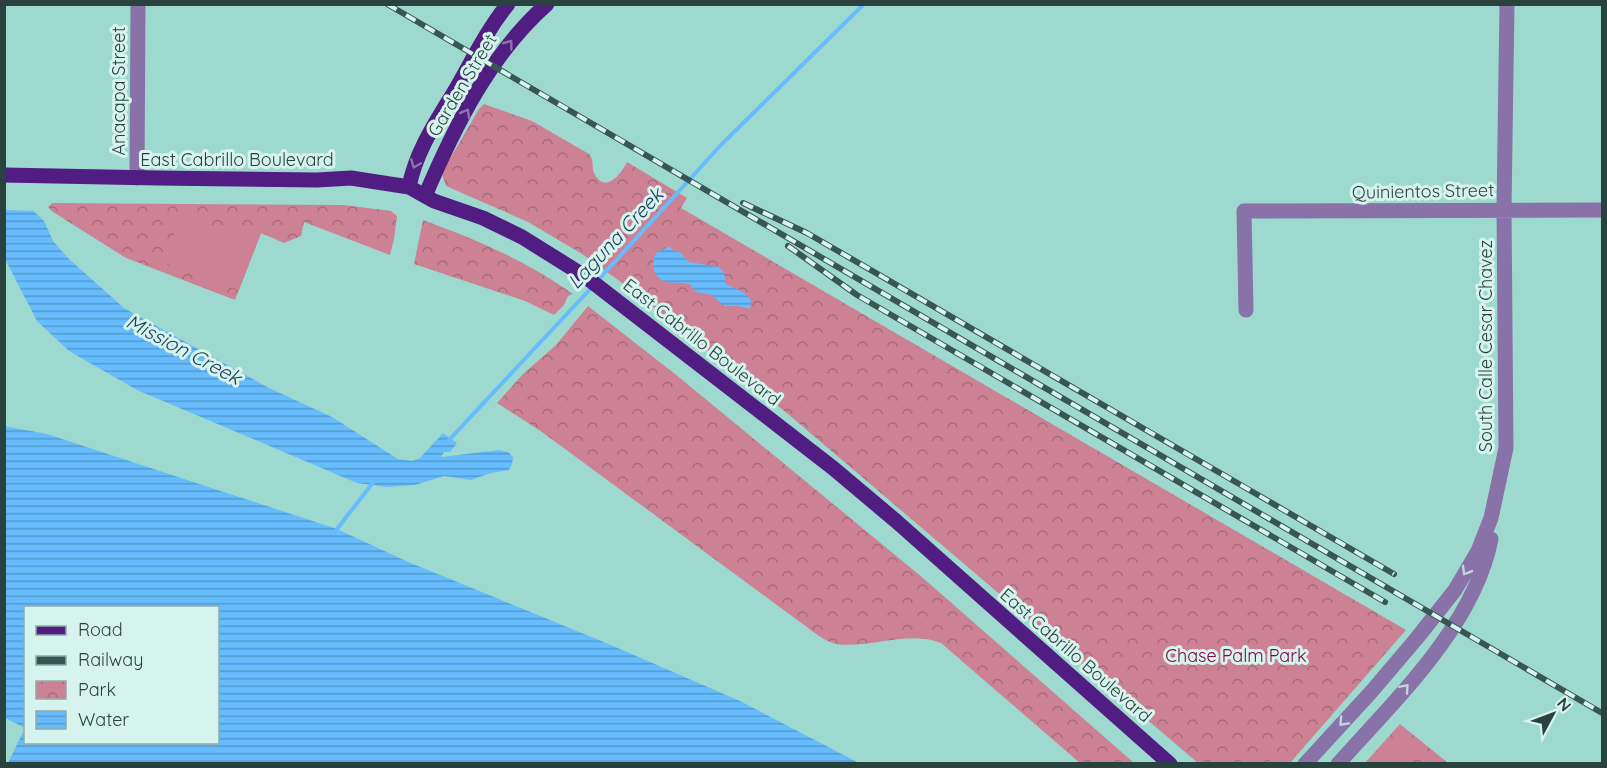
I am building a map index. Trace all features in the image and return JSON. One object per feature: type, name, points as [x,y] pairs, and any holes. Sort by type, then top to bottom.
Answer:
[{"type":"main road","name":"Garden Street","points":[[409,187],[414,164],[429,136],[494,23],[508,4]]},
{"type":"main road","name":"Garden Street","points":[[425,196],[442,155],[498,60],[522,26],[547,4]]},
{"type":"main road","name":"East Cabrillo Boulevard","points":[[4,175],[316,180],[351,178],[409,187],[425,196],[503,228],[546,251],[608,293],[878,506],[1170,764]]},
{"type":"street","name":"Anacapa Street","points":[[137,178],[138,4]]},
{"type":"street","name":"South Calle Cesar Chavez","points":[[1305,764],[1410,647],[1455,590],[1478,551],[1491,518],[1506,448],[1504,209],[1507,4]]},
{"type":"street","name":"Quinientos Street","points":[[1246,310],[1244,212],[1602,210]]},
{"type":"street","name":"South Calle Cesar Chavez","points":[[1338,764],[1424,666],[1459,620],[1476,586],[1491,541],[1491,518]]},
{"type":"green space","name":"Chase Palm Park","points":[[484,104],[532,121],[589,154],[594,173],[603,182],[617,177],[627,162],[687,198],[681,208],[1406,630],[1290,763],[1198,763],[788,414],[632,290],[582,254],[528,222],[446,186],[442,174],[444,169]]},
{"type":"green space","points":[[52,203],[344,205],[391,211],[397,216],[390,255],[304,222],[301,236],[284,243],[261,233],[235,300],[126,258],[53,212],[48,207]]},
{"type":"green space","points":[[187,216],[223,230],[226,225],[230,226],[233,222],[261,233],[239,290],[163,262],[180,218],[184,219]]},
{"type":"green space","points":[[423,220],[500,252],[537,271],[573,294],[568,296],[564,305],[554,315],[525,301],[414,264]]},
{"type":"green space","points":[[588,306],[680,378],[923,578],[1134,763],[1080,763],[941,643],[915,638],[849,645],[825,640],[542,432],[497,403],[523,374],[556,345]]},
{"type":"green space","points":[[1400,724],[1448,763],[1364,764]]},
{"type":"green space","points":[[1399,739],[1413,752],[1404,763],[1377,763]]},
{"type":"water","name":"Mission Creek","points":[[4,183],[44,221],[53,241],[69,259],[124,308],[138,316],[269,388],[332,417],[398,459],[412,461],[420,458],[443,433],[457,443],[450,452],[444,452],[441,457],[499,450],[508,452],[513,457],[509,470],[471,480],[444,476],[415,485],[387,487],[357,483],[137,390],[69,351],[37,321],[5,259]]},
{"type":"water","points":[[667,247],[680,252],[689,262],[719,267],[724,273],[726,284],[743,292],[751,300],[750,309],[724,306],[712,295],[696,292],[689,284],[660,279],[653,263],[658,251]]},
{"type":"water","points":[[4,426],[47,434],[337,529],[406,561],[740,701],[859,763],[5,763]]},
{"type":"pier","points":[[5,180],[38,211],[5,210]]},
{"type":"pier","points":[[5,718],[24,728],[24,730],[8,763],[5,763]]},
{"type":"waterway","name":"Laguna Creek","points":[[598,280],[721,145],[864,4]]},
{"type":"waterway","name":"Laguna Creek","points":[[449,440],[593,286]]},
{"type":"waterway","points":[[337,529],[375,480]]},
{"type":"railway","points":[[387,4],[1602,713]]},
{"type":"railway","points":[[743,203],[807,233],[1394,574]]},
{"type":"railway","points":[[788,246],[857,295],[1385,602]]}]
